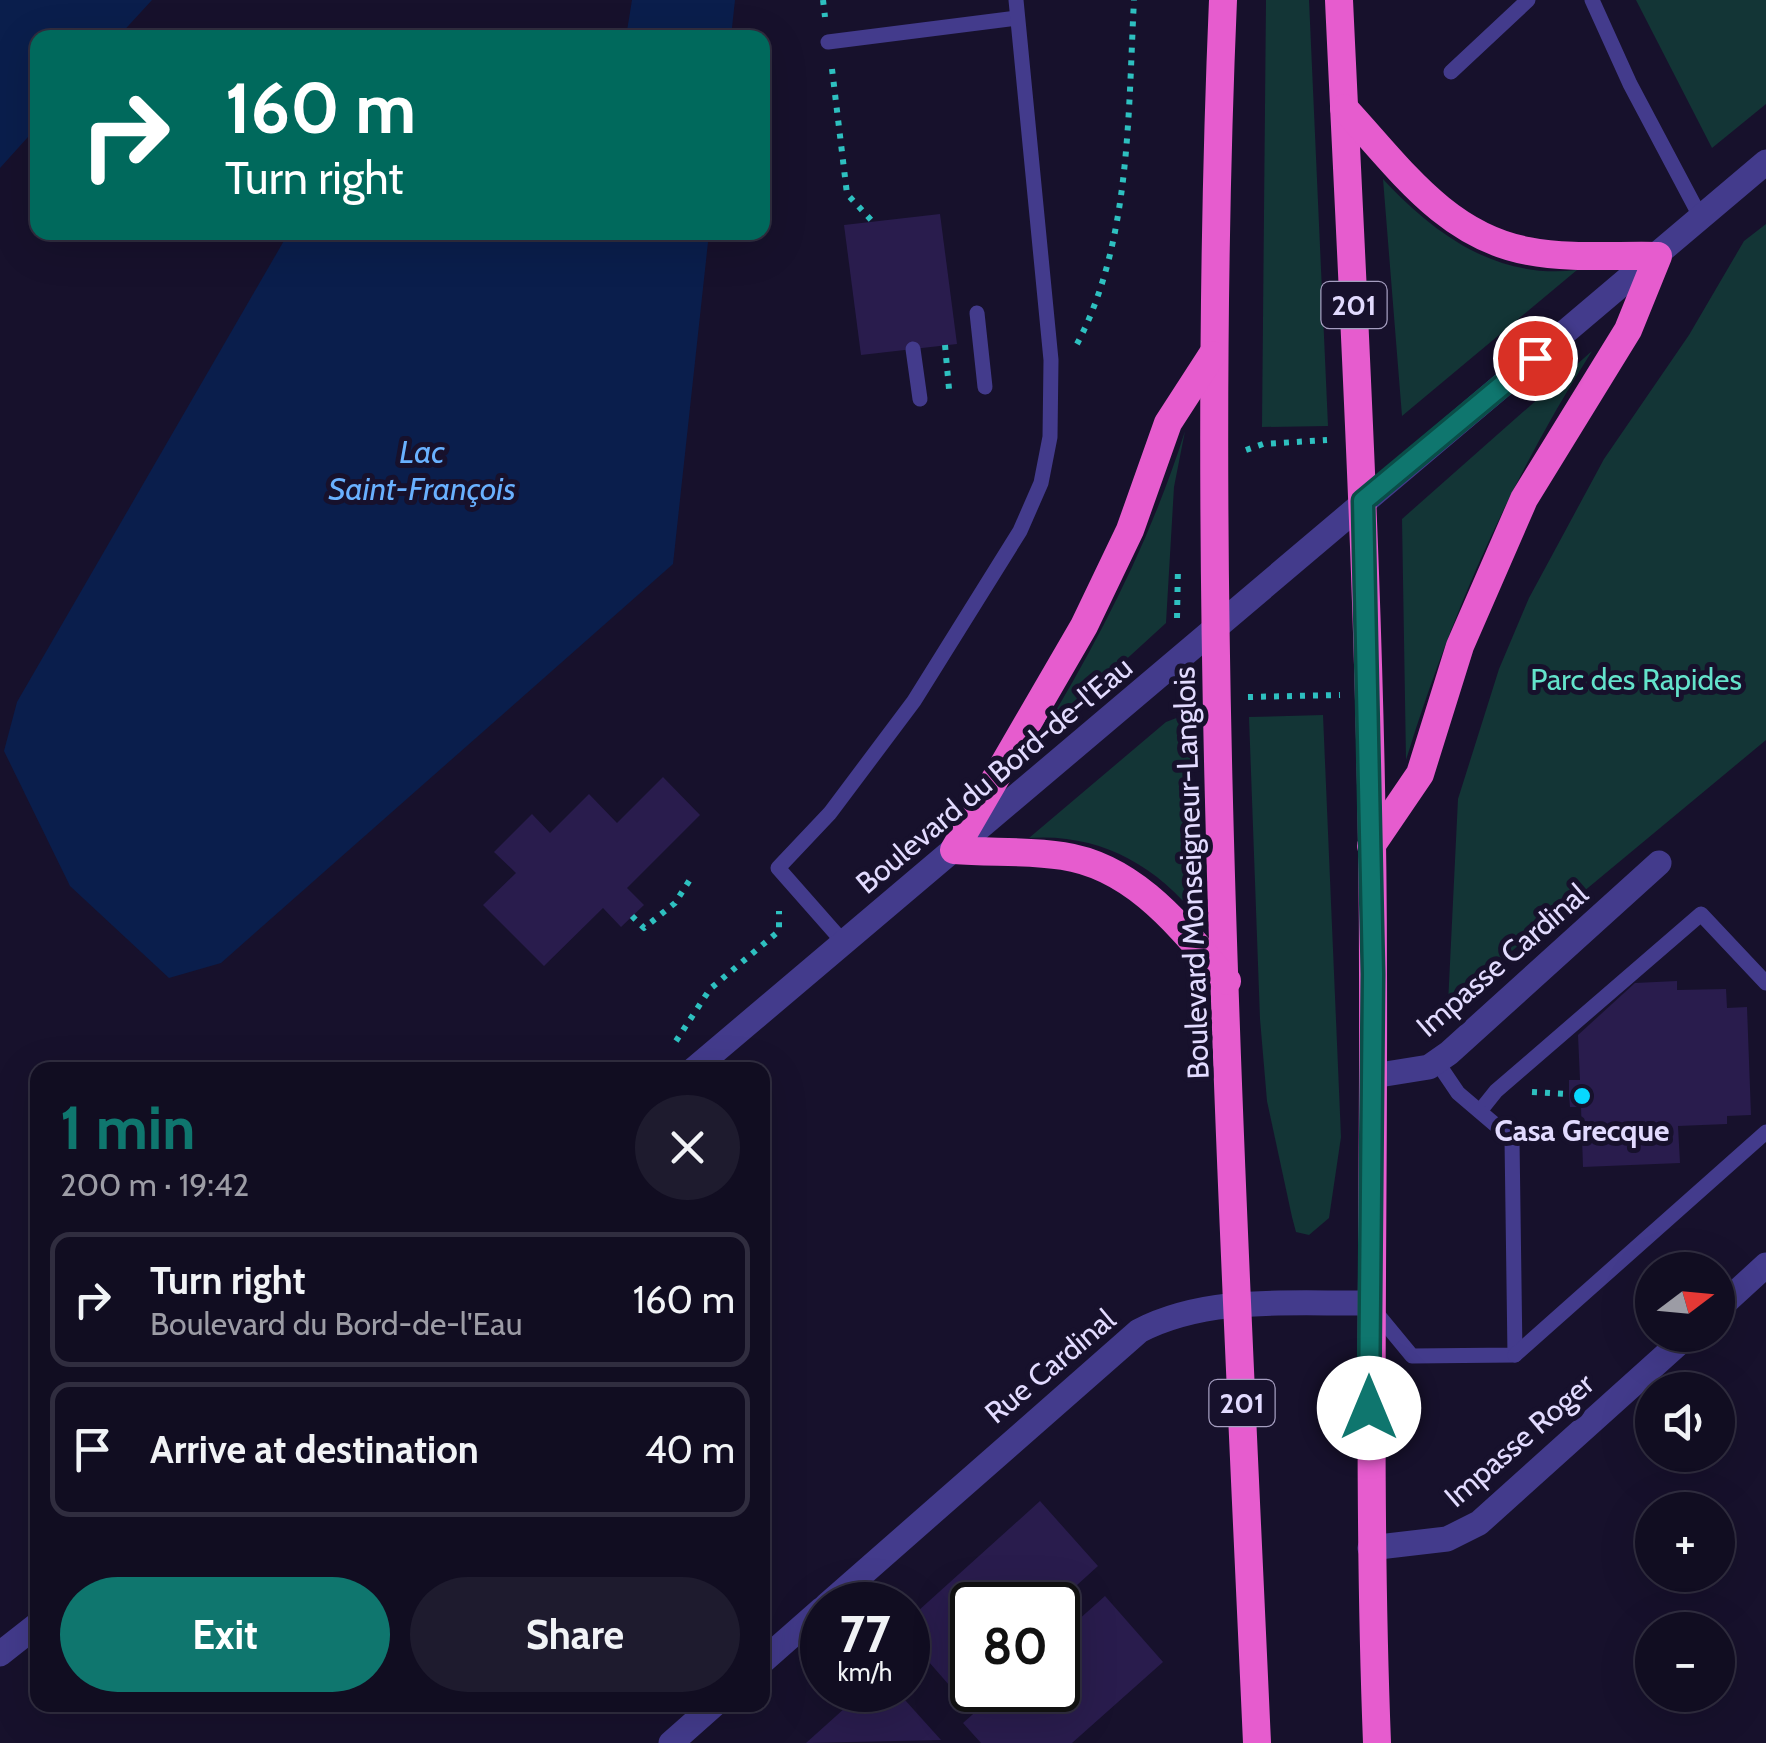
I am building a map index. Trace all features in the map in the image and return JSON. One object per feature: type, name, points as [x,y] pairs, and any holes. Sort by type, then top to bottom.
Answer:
[{"type":"highway","name":"Boulevard Monseigneur-Langlois","points":[[1222,0],[1212,355],[1215,632],[1257,1743]]},
{"type":"highway","name":"201","points":[[1340,0],[1363,501],[1371,846],[1370,1548],[1376,1743]]},
{"type":"highway","points":[[1344,108],[1420,193],[1471,231],[1527,251],[1658,256],[1628,330],[1548,457],[1500,548],[1460,646],[1420,774],[1371,846]]},
{"type":"highway","points":[[1212,355],[1168,422],[1130,530],[1093,610],[954,850],[1064,856],[1113,873],[1156,902],[1226,981]]},
{"type":"street","name":"Boulevard du Bord-de-l'Eau","points":[[702,1062],[1215,632],[1363,501],[1766,162]]},
{"type":"street","name":"Impasse Cardinal","points":[[1373,1076],[1414,1071],[1437,1062],[1659,863]]},
{"type":"street","points":[[1735,1293],[1766,1265]]},
{"type":"street","name":"Rue Cardinal","points":[[853,1582],[1139,1331],[1163,1319],[1238,1305],[1369,1303]]},
{"type":"street","name":"Impasse Roger","points":[[1370,1548],[1448,1539],[1479,1523],[1669,1352]]},
{"type":"street","name":"Rue Cardinal","points":[[770,1655],[800,1628]]},
{"type":"street","points":[[0,1654],[30,1630]]},
{"type":"street","points":[[671,1743],[706,1712]]},
{"type":"lane","points":[[845,944],[778,868],[830,812],[914,701],[1020,531],[1041,483],[1050,437],[1050,349],[1016,0]]},
{"type":"lane","points":[[1452,72],[1528,0]]},
{"type":"lane","points":[[1592,0],[1701,218]]},
{"type":"lane","points":[[828,42],[1018,18]]},
{"type":"lane","points":[[977,314],[986,388]]},
{"type":"lane","points":[[914,349],[920,399]]},
{"type":"lane","points":[[1480,1112],[1496,1091],[1701,914],[1766,983]]},
{"type":"lane","points":[[1437,1062],[1452,1086],[1512,1139],[1515,1355]]},
{"type":"lane","points":[[1369,1303],[1412,1356],[1515,1355],[1766,1132]]},
{"type":"path","points":[[823,0],[848,194],[873,222]]},
{"type":"path","points":[[1070,358],[1094,304],[1118,200],[1134,0]]},
{"type":"path","points":[[945,345],[950,394]]},
{"type":"path","points":[[1262,444],[1325,440]]},
{"type":"path","points":[[1252,697],[1323,696]]},
{"type":"path","points":[[671,1053],[699,1002],[780,931],[778,868]]},
{"type":"path","points":[[632,916],[644,928],[675,903],[691,878]]},
{"type":"green space","points":[[1266,0],[1309,0],[1328,426],[1262,427]]},
{"type":"green space","points":[[1636,0],[1766,0],[1766,104],[1712,148]]},
{"type":"green space","points":[[1383,179],[1424,218],[1469,249],[1520,268],[1577,270],[1402,416]]},
{"type":"green space","name":"Parc des Rapides","points":[[1766,224],[1766,740],[1448,1004],[1458,799],[1499,669],[1529,598],[1604,459],[1689,335],[1744,241]]},
{"type":"green space","points":[[1592,351],[1535,449],[1485,549],[1406,760],[1402,519]]},
{"type":"green space","points":[[1185,431],[1174,487],[1166,623],[1039,739],[1121,590],[1156,512]]},
{"type":"green space","points":[[1192,712],[1198,918],[1163,882],[1123,856],[1078,841],[1029,838],[1166,722]]},
{"type":"green space","points":[[1323,715],[1341,1137],[1329,1218],[1309,1235],[1296,1232],[1267,1101],[1260,1019],[1249,717]]},
{"type":"water","points":[[0,0],[152,0],[124,30],[30,30],[30,135],[0,168]]},
{"type":"water","points":[[632,0],[735,0],[732,30],[627,30]]},
{"type":"water","name":"Lac Saint-François","points":[[284,240],[708,240],[673,564],[221,963],[169,978],[70,886],[4,751],[17,702]]},
{"type":"building","points":[[940,214],[957,344],[861,355],[844,225]]},
{"type":"building","points":[[663,777],[700,815],[627,888],[644,905],[621,927],[603,908],[544,966],[483,905],[516,873],[494,852],[532,814],[550,833],[589,794],[617,823]]},
{"type":"building","points":[[1677,981],[1677,990],[1726,989],[1727,1008],[1747,1007],[1751,1115],[1727,1116],[1727,1124],[1678,1126],[1680,1163],[1583,1167],[1581,1107],[1570,1107],[1569,1094],[1569,1080],[1580,1080],[1578,1035],[1635,983]]},
{"type":"building","points":[[1040,1501],[1098,1566],[1080,1582],[950,1582]]},
{"type":"building","points":[[950,1582],[950,1686],[930,1663],[930,1600]]},
{"type":"building","points":[[1105,1596],[1163,1662],[1072,1743],[981,1743],[963,1723],[975,1712],[1080,1712],[1080,1618]]},
{"type":"building","points":[[841,1712],[916,1712],[941,1740],[806,1743]]},
{"type":"place","name":"Casa Grecque","points":[[1582,1096]]},
{"type":"route","points":[[1369,1408],[1373,974],[1363,501],[1535,358]]}]
